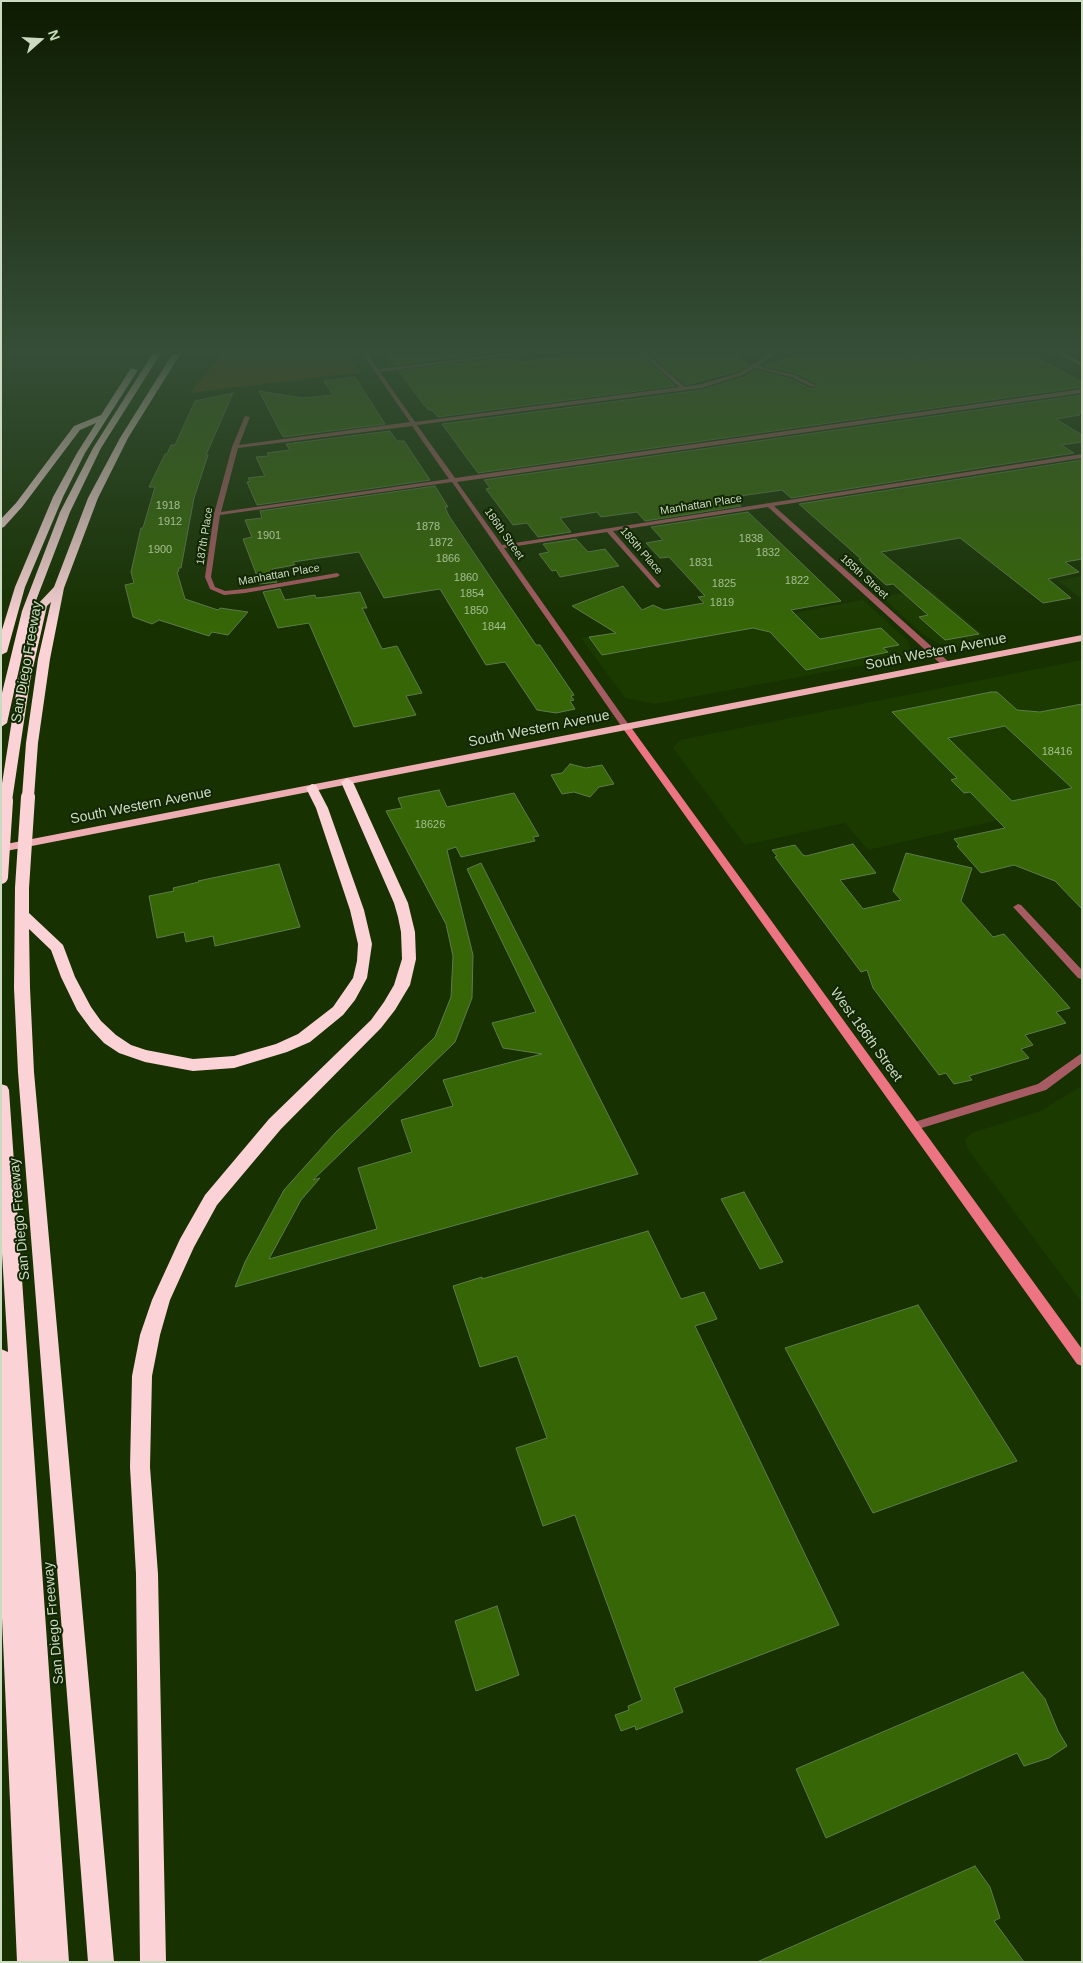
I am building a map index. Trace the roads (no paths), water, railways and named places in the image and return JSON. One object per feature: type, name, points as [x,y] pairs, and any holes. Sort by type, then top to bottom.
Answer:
[{"type":"highway","points":[[1,525],[19,505],[64,445]]},
{"type":"highway","name":"San Diego Freeway","points":[[1,652],[20,587],[45,525],[72,469],[86,445]]},
{"type":"highway","points":[[1,724],[27,611],[65,512],[99,445]]},
{"type":"highway","name":"San Diego Freeway","points":[[101,1962],[26,1072],[22,988],[22,888],[32,743],[44,659],[59,588],[94,498],[121,445]]},
{"type":"highway","points":[[1,877],[6,801],[24,681],[42,605],[59,588]]},
{"type":"highway","points":[[153,1962],[147,1574],[140,1467],[142,1376],[150,1335],[161,1300],[186,1244],[211,1200],[275,1124],[376,1024],[390,1006],[402,985],[409,959],[408,932],[405,917],[401,903],[347,782]]},
{"type":"highway","points":[[22,914],[58,948],[68,978],[85,1010],[96,1025],[110,1039],[125,1049],[145,1056],[193,1065],[234,1062],[281,1048],[304,1038],[338,1011],[350,996],[360,978],[364,961],[365,944],[357,910],[322,808],[312,788]]},
{"type":"highway","points":[[1,1090],[56,1962]]},
{"type":"highway","points":[[1,1358],[30,1962]]},
{"type":"main road","name":"South Western Avenue","points":[[1,849],[1082,638]]},
{"type":"street","points":[[235,447],[254,445]]},
{"type":"street","name":"186th Street","points":[[429,445],[627,728]]},
{"type":"street","points":[[217,514],[704,445]]},
{"type":"street","name":"187th Place","points":[[224,593],[212,588],[208,577],[217,514],[235,447]]},
{"type":"street","name":"Manhattan Place","points":[[501,547],[1082,456]]},
{"type":"street","name":"185th Street","points":[[769,505],[947,665]]},
{"type":"street","name":"185th Place","points":[[608,530],[658,586]]},
{"type":"street","name":"Manhattan Place","points":[[224,593],[337,575]]},
{"type":"street","name":"West 186th Street","points":[[627,728],[1082,1360]]},
{"type":"street","points":[[1018,907],[1082,976]]},
{"type":"street","points":[[915,1126],[1042,1087],[1082,1057]]}]
